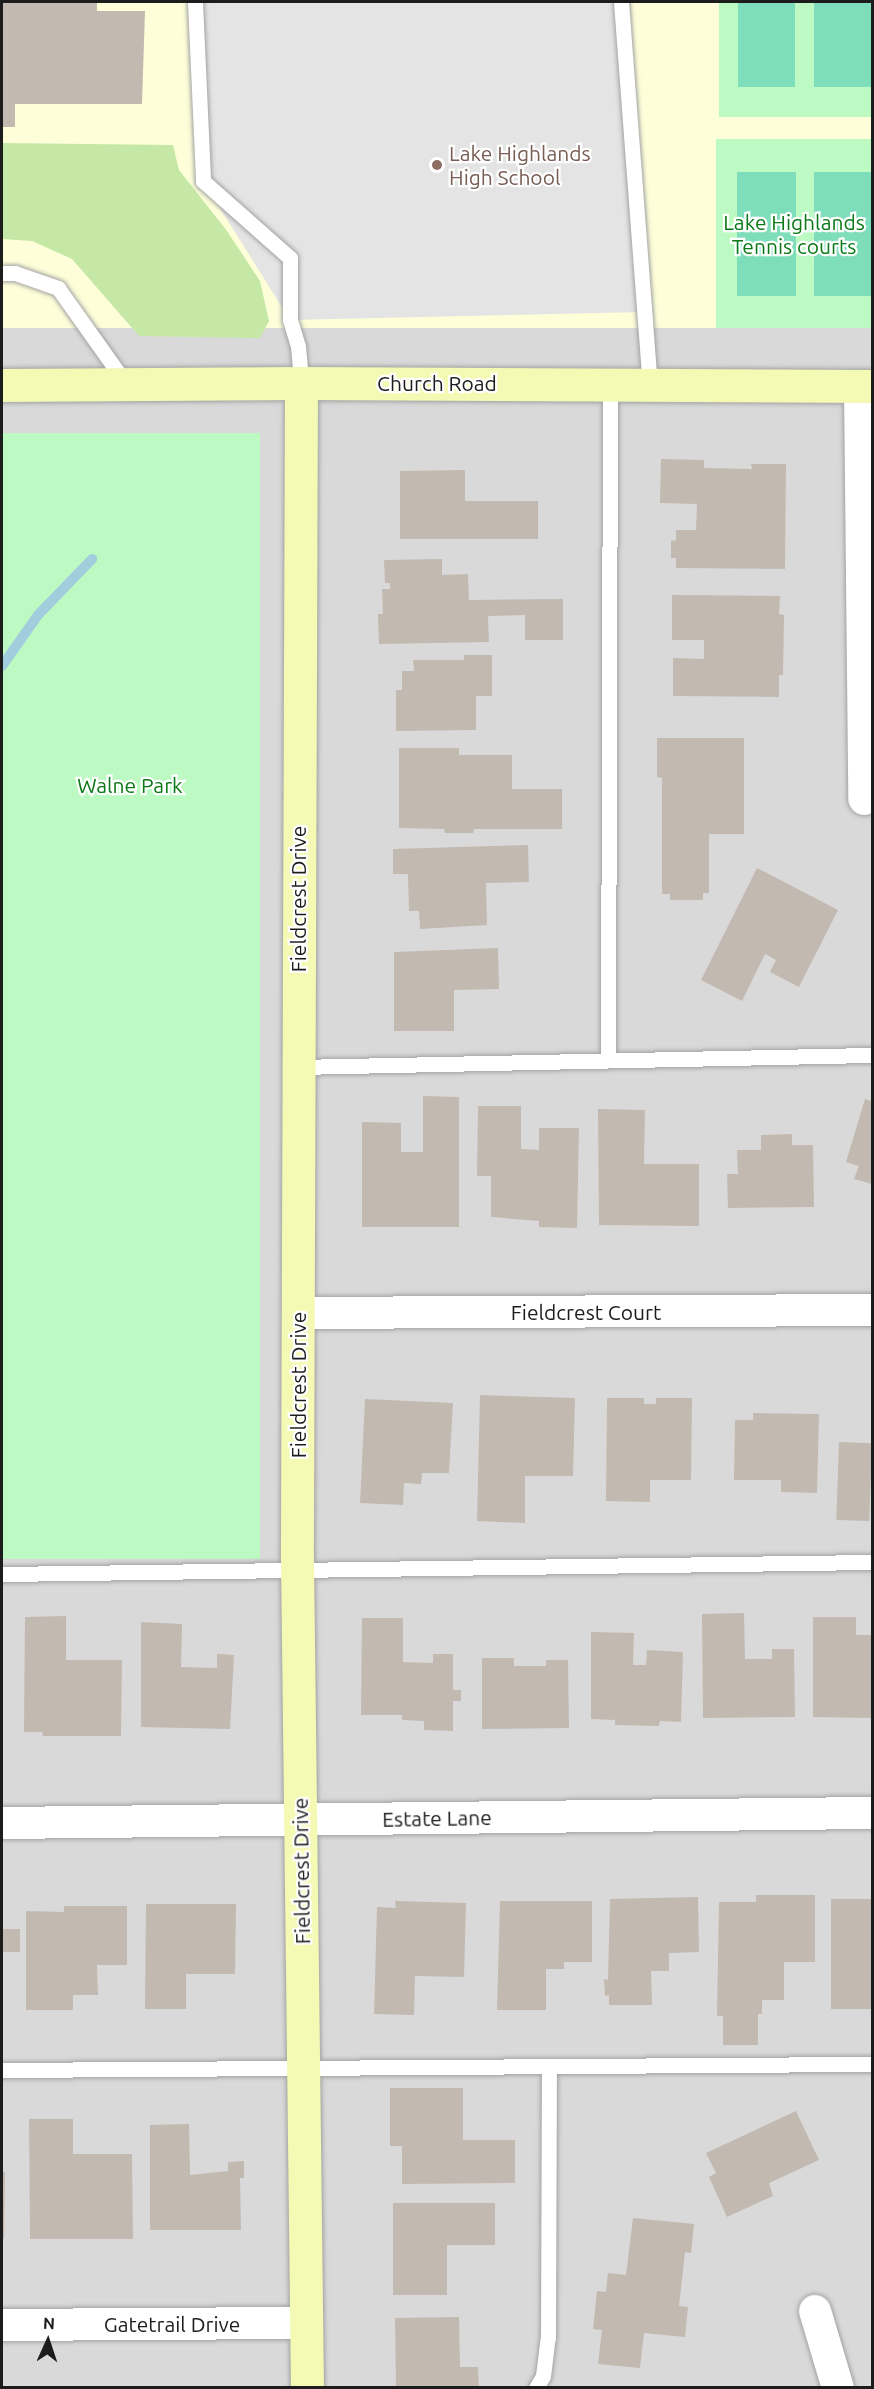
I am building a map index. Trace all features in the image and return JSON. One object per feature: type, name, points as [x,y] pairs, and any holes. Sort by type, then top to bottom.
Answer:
[{"type":"street","name":"Church Road","points":[[2,386],[301,383],[866,386]]},
{"type":"street","name":"Fieldcrest Drive","points":[[301,383],[297,1067],[300,1819],[307,2388]]},
{"type":"street","points":[[864,799],[866,386]]},
{"type":"street","name":"Fieldcrest Court","points":[[299,1313],[873,1310]]},
{"type":"street","name":"Estate Lane","points":[[2,1823],[873,1813]]},
{"type":"street","points":[[815,2311],[838,2388]]},
{"type":"street","name":"Gatetrail Drive","points":[[2,2325],[307,2323]]},
{"type":"lane","points":[[195,2],[203,181],[290,258],[290,320],[298,346],[301,383]]},
{"type":"lane","points":[[621,2],[650,385]]},
{"type":"lane","points":[[2,273],[15,273],[58,288],[127,385]]},
{"type":"lane","points":[[608,1060],[610,384]]},
{"type":"lane","points":[[297,1067],[873,1055]]},
{"type":"lane","points":[[2,1574],[873,1562]]},
{"type":"lane","points":[[2,2070],[873,2064]]},
{"type":"lane","points":[[536,2388],[543,2376],[548,2338],[549,2067]]},
{"type":"shaded area","points":[[2,2],[872,2],[872,2387],[2,2387]]},
{"type":"shaded area","name":"Lake Highlands High School","points":[[2,2],[872,2],[872,328],[2,328]]},
{"type":"shaded area","points":[[195,2],[621,2],[645,312],[290,320],[203,181]]},
{"type":"green space","points":[[719,2],[872,2],[872,117],[719,117]]},
{"type":"green space","points":[[738,2],[795,2],[795,87],[738,87]]},
{"type":"green space","points":[[814,2],[872,2],[872,87],[814,87]]},
{"type":"green space","name":"Lake Highlands Tennis courts","points":[[716,139],[872,139],[872,328],[716,328]]},
{"type":"green space","points":[[2,143],[173,145],[179,170],[227,231],[260,281],[269,321],[260,338],[139,336],[72,259],[32,241],[2,239]]},
{"type":"green space","points":[[737,172],[796,172],[796,296],[737,296]]},
{"type":"green space","points":[[814,172],[872,172],[872,296],[814,296]]},
{"type":"green space","name":"Walne Park","points":[[2,433],[260,433],[260,1559],[2,1559]]},
{"type":"building","points":[[2,2],[97,2],[97,11],[145,11],[142,104],[15,104],[15,127],[2,127]]},
{"type":"building","points":[[661,459],[704,460],[704,468],[752,469],[751,464],[786,464],[785,569],[676,568],[676,558],[671,558],[671,541],[676,540],[676,530],[696,530],[697,504],[660,503]]},
{"type":"building","points":[[465,470],[465,501],[538,501],[538,539],[400,539],[400,471]]},
{"type":"building","points":[[442,559],[442,575],[468,574],[469,600],[563,599],[563,640],[525,640],[525,615],[488,616],[489,642],[379,644],[378,614],[383,614],[382,589],[390,589],[390,583],[385,583],[384,560]]},
{"type":"building","points":[[672,595],[780,596],[779,614],[784,615],[783,675],[779,675],[779,697],[673,696],[673,658],[704,659],[704,640],[672,640]]},
{"type":"building","points":[[464,655],[492,655],[492,696],[476,696],[476,730],[396,731],[396,690],[402,690],[402,671],[414,671],[413,660],[464,660]]},
{"type":"building","points":[[657,738],[744,738],[744,834],[709,834],[709,893],[703,893],[703,900],[670,900],[670,894],[662,894],[662,778],[657,777]]},
{"type":"building","points":[[399,748],[459,748],[459,755],[512,755],[512,789],[562,789],[562,829],[474,829],[473,833],[445,833],[444,829],[399,828]]},
{"type":"building","points":[[528,845],[529,882],[486,883],[487,925],[420,929],[419,911],[409,911],[408,874],[393,874],[393,849]]},
{"type":"building","points":[[757,868],[838,910],[799,987],[770,972],[776,960],[765,954],[742,1001],[701,980]]},
{"type":"building","points":[[498,948],[499,989],[454,990],[454,1031],[394,1031],[394,952]]},
{"type":"building","points":[[423,1096],[459,1097],[459,1227],[362,1227],[362,1122],[401,1123],[401,1152],[423,1152]]},
{"type":"building","points":[[865,1099],[872,1101],[872,1184],[854,1179],[859,1166],[846,1162]]},
{"type":"building","points":[[478,1106],[521,1106],[521,1149],[539,1150],[539,1128],[579,1128],[577,1228],[539,1227],[539,1221],[491,1217],[491,1176],[477,1176]]},
{"type":"building","points":[[598,1109],[645,1110],[644,1164],[699,1164],[699,1226],[599,1225]]},
{"type":"building","points":[[792,1134],[792,1145],[813,1145],[814,1207],[728,1208],[727,1174],[738,1174],[737,1150],[761,1150],[761,1135]]},
{"type":"building","points":[[480,1395],[575,1398],[573,1476],[525,1476],[525,1523],[477,1521]]},
{"type":"building","points":[[607,1398],[644,1398],[644,1404],[656,1404],[656,1398],[692,1398],[691,1480],[650,1480],[650,1502],[606,1501]]},
{"type":"building","points":[[365,1399],[453,1403],[449,1473],[422,1473],[421,1484],[404,1483],[403,1505],[360,1503]]},
{"type":"building","points":[[753,1413],[819,1414],[817,1493],[781,1492],[781,1480],[734,1480],[735,1420],[753,1420]]},
{"type":"building","points":[[839,1442],[872,1443],[869,1521],[836,1520]]},
{"type":"building","points":[[744,1613],[745,1659],[772,1659],[772,1649],[794,1649],[795,1717],[703,1718],[702,1614]]},
{"type":"building","points":[[66,1616],[66,1660],[122,1660],[121,1736],[43,1736],[42,1732],[24,1732],[25,1617]]},
{"type":"building","points":[[813,1617],[856,1617],[856,1635],[872,1635],[872,1718],[813,1717]]},
{"type":"building","points":[[362,1618],[403,1618],[403,1662],[433,1663],[433,1654],[453,1654],[453,1690],[461,1690],[461,1701],[453,1701],[453,1731],[424,1730],[424,1721],[402,1720],[402,1715],[361,1715]]},
{"type":"building","points":[[141,1622],[182,1624],[181,1667],[217,1668],[217,1654],[234,1655],[230,1729],[141,1727]]},
{"type":"building","points":[[591,1632],[634,1633],[633,1665],[646,1665],[647,1650],[683,1652],[681,1722],[660,1721],[659,1726],[615,1725],[615,1720],[591,1719]]},
{"type":"building","points":[[482,1658],[514,1658],[514,1666],[546,1666],[546,1660],[568,1660],[569,1728],[482,1729]]},
{"type":"building","points":[[756,1895],[815,1895],[815,1962],[784,1962],[784,2000],[762,2000],[762,2014],[758,2014],[758,2045],[723,2045],[723,2016],[717,2016],[719,1902],[756,1902]]},
{"type":"building","points":[[698,1897],[699,1952],[669,1953],[669,1971],[651,1971],[652,2005],[609,2005],[609,1995],[605,1996],[604,1979],[608,1980],[610,1899]]},
{"type":"building","points":[[831,1899],[872,1899],[872,2009],[831,2009]]},
{"type":"building","points":[[395,1901],[466,1903],[464,1977],[415,1976],[414,2015],[374,2014],[377,1907],[396,1908]]},
{"type":"building","points":[[500,1901],[592,1901],[592,1962],[564,1962],[564,1969],[546,1969],[546,2010],[497,2010]]},
{"type":"building","points":[[146,1904],[236,1904],[235,1974],[186,1974],[186,2009],[145,2009]]},
{"type":"building","points":[[64,1906],[127,1906],[127,1965],[97,1965],[98,1995],[73,1995],[73,2010],[26,2010],[26,1911],[64,1912]]},
{"type":"building","points":[[2,1929],[20,1929],[20,1952],[2,1952]]},
{"type":"building","points":[[390,2088],[463,2088],[463,2140],[515,2140],[515,2183],[402,2184],[402,2146],[390,2146]]},
{"type":"building","points":[[796,2111],[819,2160],[769,2183],[773,2196],[727,2217],[709,2177],[716,2173],[706,2153]]},
{"type":"building","points":[[29,2119],[73,2119],[73,2154],[132,2154],[133,2239],[30,2239]]},
{"type":"building","points":[[189,2124],[190,2175],[228,2171],[228,2162],[244,2161],[244,2178],[240,2178],[241,2230],[150,2230],[150,2125]]},
{"type":"building","points":[[2,2171],[5,2172],[4,2239],[2,2239]]},
{"type":"building","points":[[393,2203],[495,2203],[495,2245],[447,2245],[447,2295],[393,2295]]},
{"type":"building","points":[[633,2218],[694,2224],[691,2253],[685,2252],[679,2306],[688,2307],[685,2337],[644,2333],[640,2368],[598,2364],[602,2330],[593,2329],[597,2291],[606,2292],[608,2273],[626,2275]]},
{"type":"building","points":[[459,2317],[460,2367],[478,2367],[479,2388],[396,2388],[395,2318]]},
{"type":"waterway","points":[[2,666],[38,615],[92,559]]},
{"type":"place","name":"Lake Highlands High School","points":[[437,165]]}]
